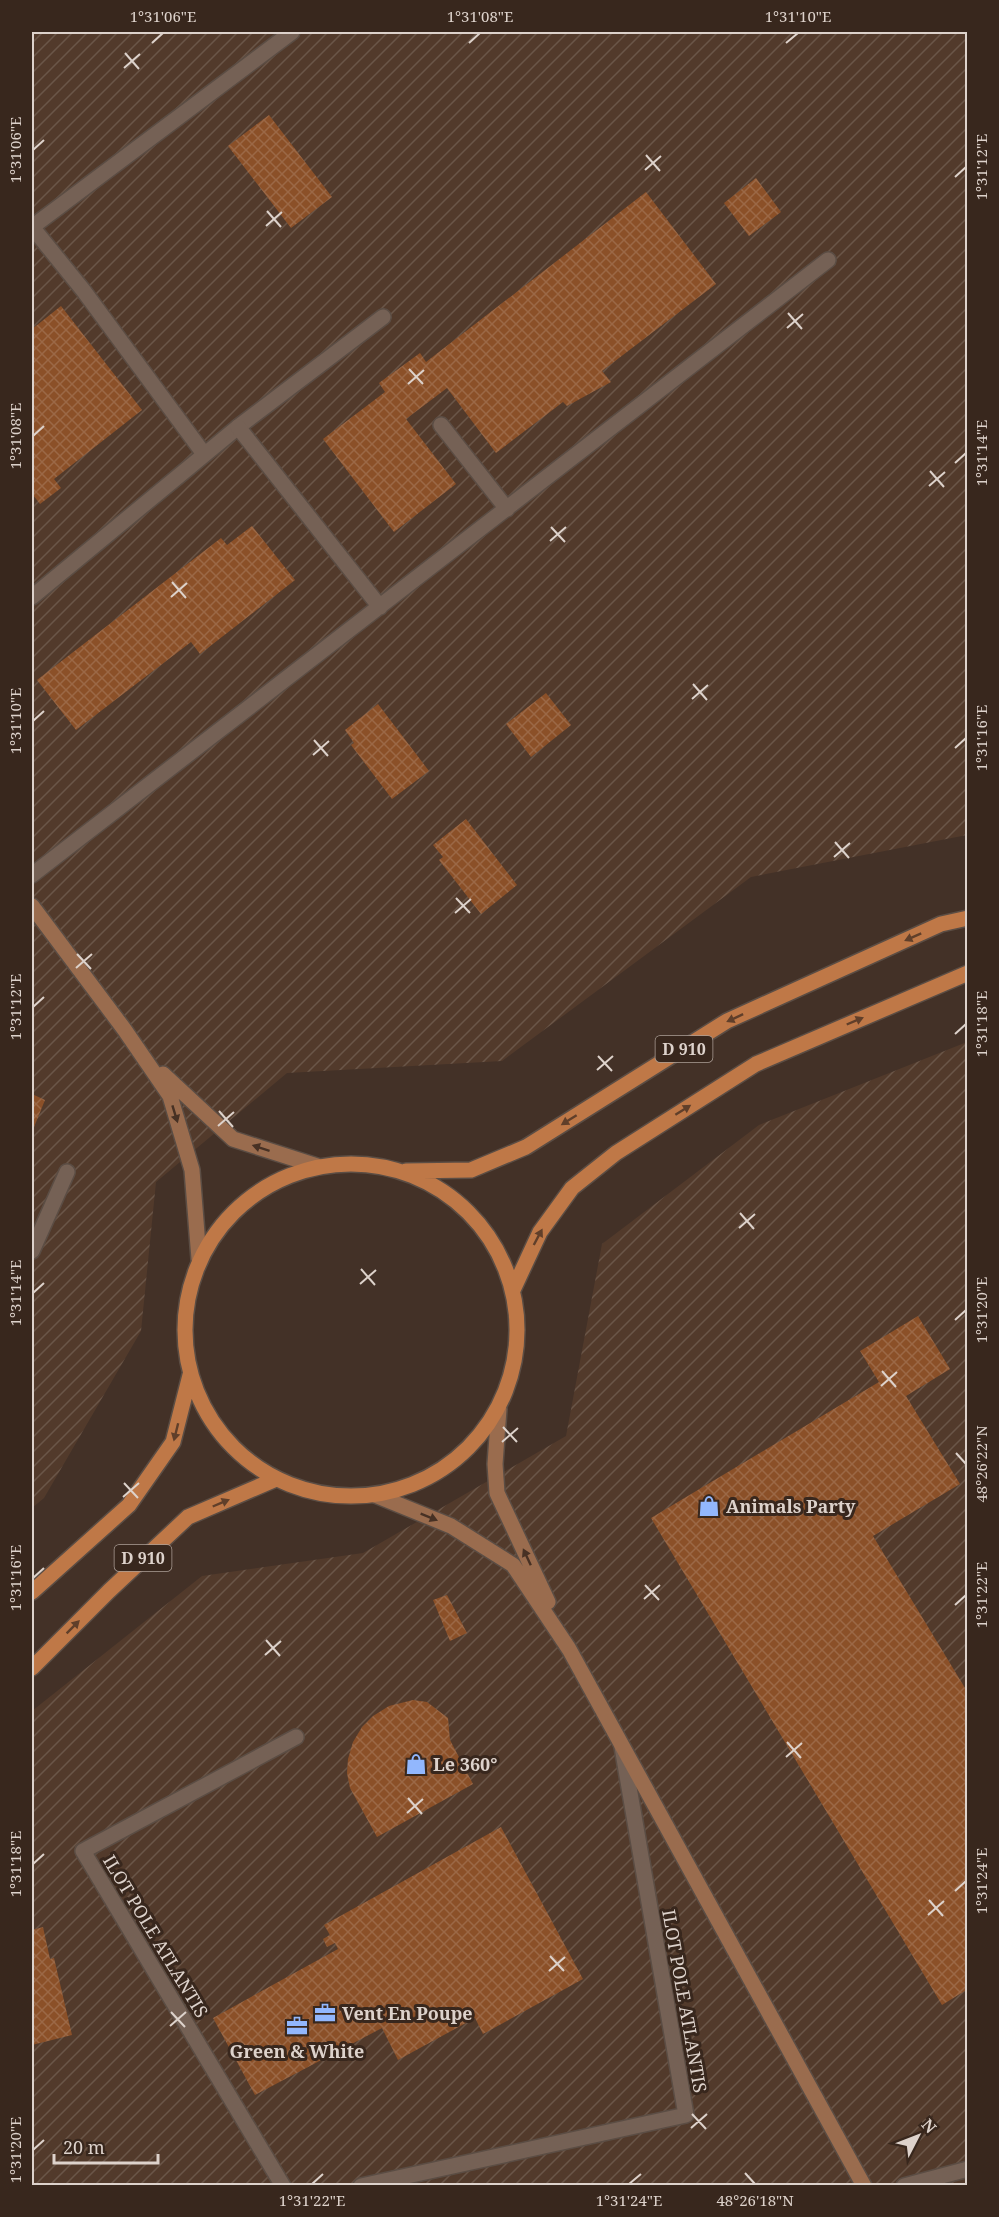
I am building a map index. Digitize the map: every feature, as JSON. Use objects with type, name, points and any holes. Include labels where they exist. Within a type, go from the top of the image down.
[{"type":"main road","points":[[32,906],[124,1029],[170,1096],[192,1170],[199,1259]]},
{"type":"main road","name":"D 910","points":[[403,1171],[471,1170],[526,1147],[728,1021],[942,924],[968,918]]},
{"type":"main road","name":"D 910","points":[[513,1290],[540,1232],[572,1188],[616,1153],[756,1064],[968,973]]},
{"type":"main road","points":[[124,1029],[170,1082],[233,1139],[317,1166]]},
{"type":"main road","points":[[360,1163],[403,1171],[452,1197],[491,1238],[513,1290],[518,1330],[514,1371],[499,1409],[467,1451],[424,1480],[375,1496],[324,1495],[276,1479],[238,1453],[209,1417],[190,1375],[184,1336],[187,1297],[199,1259],[220,1226],[247,1198],[280,1179],[317,1166],[360,1163]]},
{"type":"main road","name":"D 910","points":[[32,1592],[129,1505],[173,1442],[190,1375]]},
{"type":"main road","points":[[499,1409],[495,1464],[497,1493],[569,1649],[864,2186]]},
{"type":"main road","name":"D 910","points":[[32,1668],[109,1590],[188,1517],[276,1479]]},
{"type":"main road","points":[[375,1496],[451,1526],[513,1565],[569,1649]]},
{"type":"street","points":[[204,454],[83,290],[32,227],[292,32]]},
{"type":"street","points":[[32,875],[828,260]]},
{"type":"street","points":[[32,597],[204,454],[384,317]]},
{"type":"street","points":[[441,425],[507,508]]},
{"type":"street","points":[[238,427],[380,607]]},
{"type":"street","points":[[32,1251],[67,1172]]},
{"type":"street","name":"ILOT POLE ATLANTIS","points":[[283,2186],[83,1851],[296,1737]]},
{"type":"street","name":"ILOT POLE ATLANTIS","points":[[361,2186],[686,2115],[646,1895],[622,1744]]},
{"type":"street","points":[[904,2186],[968,2169]]},
{"type":"shaded area","points":[[32,32],[967,32],[967,835],[751,877],[502,1061],[287,1073],[156,1182],[141,1331],[44,1498],[32,1508]]},
{"type":"shaded area","points":[[967,1042],[967,2185],[32,2186],[32,1711],[202,1576],[363,1553],[566,1436],[602,1244],[759,1125]]},
{"type":"building","points":[[269,115],[332,197],[291,228],[228,146]]},
{"type":"building","points":[[756,178],[781,212],[749,236],[724,203]]},
{"type":"building","points":[[646,192],[716,284],[602,371],[611,382],[567,406],[563,402],[496,453],[447,388],[406,419],[456,484],[394,532],[323,439],[385,392],[379,383],[420,353],[426,362]]},
{"type":"building","points":[[61,306],[142,410],[54,479],[61,488],[40,504],[33,495],[32,497],[32,329]]},
{"type":"building","points":[[252,526],[295,580],[200,654],[191,642],[76,730],[37,680],[221,538],[227,545]]},
{"type":"building","points":[[546,693],[571,725],[531,757],[506,724]]},
{"type":"building","points":[[378,704],[429,771],[392,799],[351,745],[354,743],[345,730]]},
{"type":"building","points":[[466,819],[517,885],[481,914],[439,860],[443,857],[433,845]]},
{"type":"building","points":[[32,1094],[45,1100],[32,1132]]},
{"type":"building","points":[[918,1316],[950,1369],[906,1396],[960,1484],[873,1536],[968,1693],[968,1989],[942,2005],[651,1518],[879,1382],[860,1351]]},
{"type":"building","points":[[447,1595],[467,1633],[450,1641],[433,1600]]},
{"type":"building","points":[[413,1700],[427,1702],[448,1718],[450,1740],[473,1784],[377,1837],[350,1788],[347,1773],[348,1759],[353,1742],[362,1727],[373,1716],[389,1706]]},
{"type":"building","points":[[501,1827],[583,1979],[483,2034],[475,2018],[398,2060],[382,2028],[255,2095],[213,2018],[338,1949],[335,1943],[327,1947],[323,1939],[330,1935],[324,1925]]},
{"type":"building","points":[[43,1927],[50,1959],[54,1958],[72,2035],[32,2045],[32,1930]]},
{"type":"place","name":"Animals Party","points":[[709,1506]]},
{"type":"place","name":"Le 360°","points":[[416,1764]]},
{"type":"place","name":"Vent En Poupe","points":[[325,2013]]},
{"type":"place","name":"Green & White","points":[[297,2026]]}]
